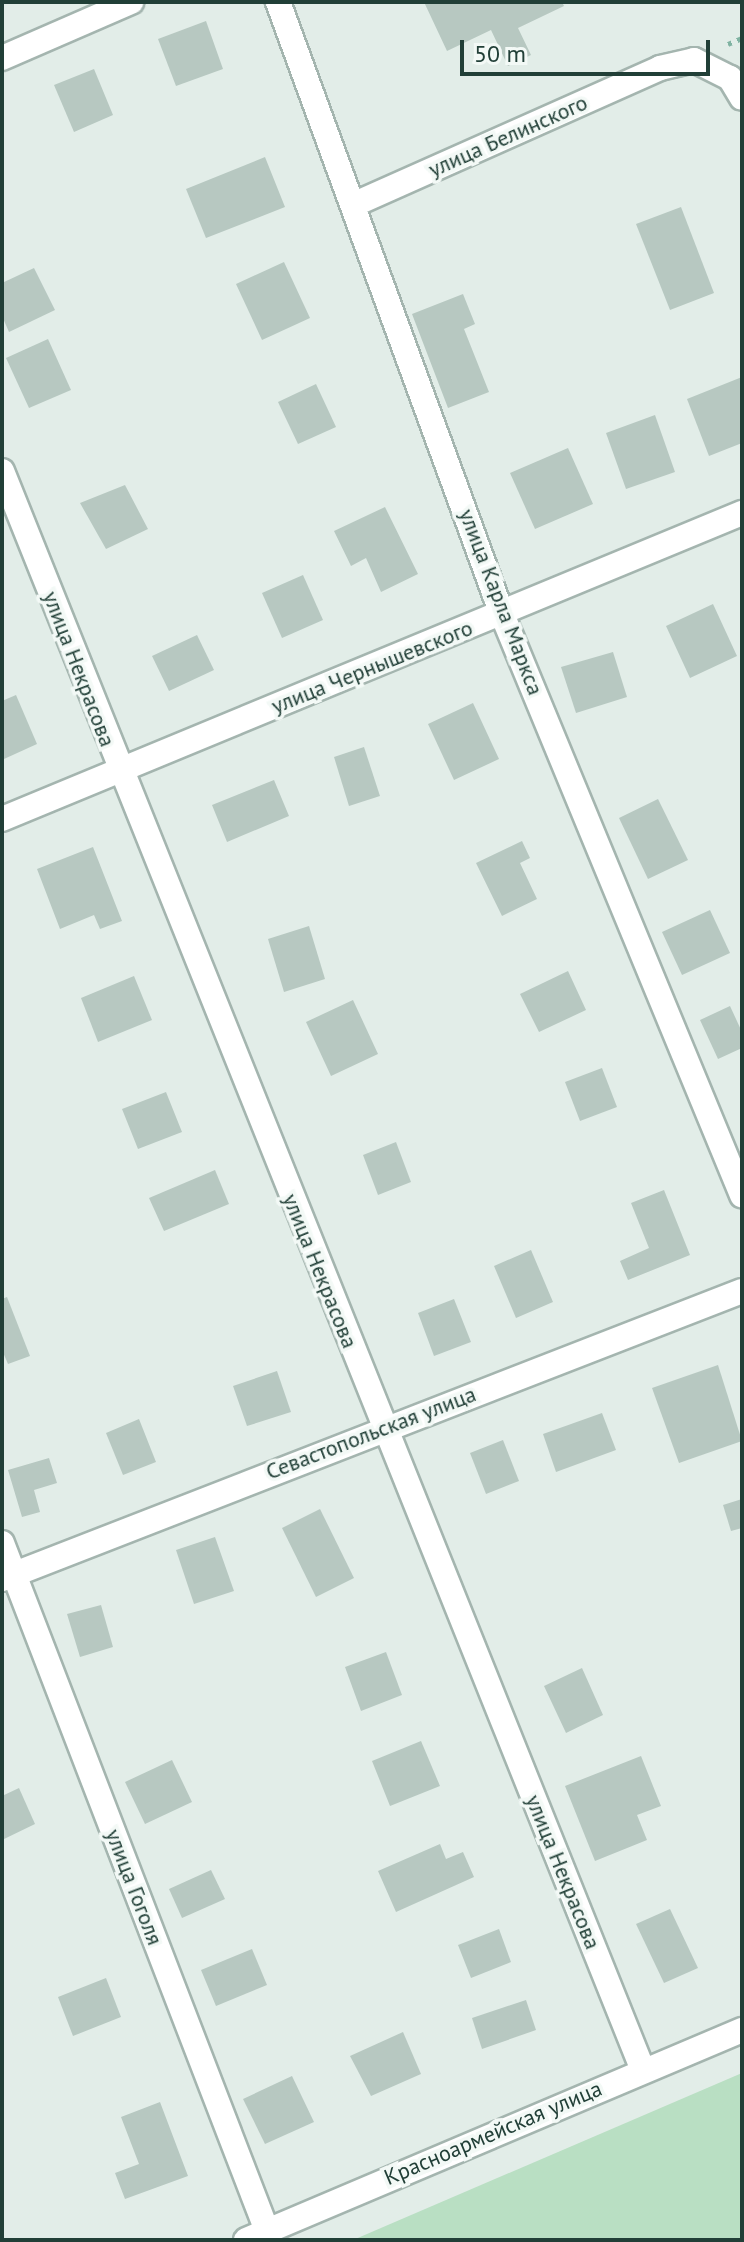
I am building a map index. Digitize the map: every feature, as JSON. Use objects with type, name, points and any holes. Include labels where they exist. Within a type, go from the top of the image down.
[{"type":"street","points":[[2,58],[131,2]]},
{"type":"street","name":"улица Карла Маркса","points":[[278,2],[355,204],[502,614],[742,1195]]},
{"type":"street","name":"улица Белинского","points":[[355,204],[660,68],[694,60],[730,78],[742,98]]},
{"type":"street","name":"улица Некрасова","points":[[2,471],[118,770],[642,2068]]},
{"type":"street","name":"улица Чернышевского","points":[[2,819],[742,513]]},
{"type":"street","name":"Севастопольская улица","points":[[8,1577],[383,1427],[742,1291]]},
{"type":"street","name":"улица Гоголя","points":[[2,1543],[8,1577],[257,2236]]},
{"type":"street","name":"Красноармейская улица","points":[[257,2236],[642,2068],[742,2030]]},
{"type":"green space","points":[[742,2073],[742,2240],[353,2240]]},
{"type":"building","points":[[424,2],[562,2],[564,6],[518,28],[531,55],[508,66],[491,30],[447,51]]},
{"type":"building","points":[[206,21],[223,69],[176,86],[158,39]]},
{"type":"building","points":[[94,69],[113,115],[74,132],[54,85]]},
{"type":"building","points":[[265,157],[285,207],[206,238],[186,189]]},
{"type":"building","points":[[681,207],[714,293],[670,310],[636,224]]},
{"type":"building","points":[[284,262],[310,318],[262,340],[236,284]]},
{"type":"building","points":[[34,268],[55,310],[9,332],[2,316],[2,283]]},
{"type":"building","points":[[463,294],[475,324],[464,329],[489,392],[448,408],[412,314]]},
{"type":"building","points":[[48,339],[71,390],[29,408],[6,358]]},
{"type":"building","points":[[742,377],[742,443],[709,456],[687,399]]},
{"type":"building","points":[[316,384],[336,427],[298,444],[278,402]]},
{"type":"building","points":[[655,415],[675,472],[626,489],[606,433]]},
{"type":"building","points":[[568,448],[593,504],[535,529],[510,473]]},
{"type":"building","points":[[125,485],[148,529],[106,549],[80,503]]},
{"type":"building","points":[[385,507],[418,574],[381,592],[366,558],[351,566],[334,531]]},
{"type":"building","points":[[303,575],[323,620],[282,638],[262,593]]},
{"type":"building","points":[[713,604],[737,656],[690,678],[666,626]]},
{"type":"building","points":[[197,635],[214,670],[169,691],[152,656]]},
{"type":"building","points":[[613,652],[627,697],[576,713],[561,667]]},
{"type":"building","points":[[16,695],[37,744],[4,759],[2,701]]},
{"type":"building","points":[[473,703],[499,759],[454,780],[428,724]]},
{"type":"building","points":[[364,747],[380,796],[349,806],[334,757]]},
{"type":"building","points":[[274,780],[289,816],[227,842],[212,805]]},
{"type":"building","points":[[658,799],[688,860],[648,879],[619,818]]},
{"type":"building","points":[[522,841],[530,858],[520,863],[537,899],[502,916],[476,863]]},
{"type":"building","points":[[93,847],[122,921],[100,929],[94,915],[60,929],[37,869]]},
{"type":"building","points":[[710,910],[730,953],[682,975],[662,932]]},
{"type":"building","points":[[309,926],[325,979],[284,992],[268,939]]},
{"type":"building","points":[[568,971],[586,1010],[539,1032],[520,994]]},
{"type":"building","points":[[134,976],[152,1020],[98,1042],[81,998]]},
{"type":"building","points":[[353,1000],[378,1054],[331,1076],[306,1022]]},
{"type":"building","points":[[730,1006],[742,1032],[742,1048],[718,1059],[700,1020]]},
{"type":"building","points":[[602,1068],[617,1107],[580,1121],[565,1082]]},
{"type":"building","points":[[166,1092],[182,1132],[138,1149],[122,1109]]},
{"type":"building","points":[[396,1142],[411,1182],[378,1195],[363,1155]]},
{"type":"building","points":[[215,1170],[229,1204],[164,1231],[149,1198]]},
{"type":"building","points":[[664,1190],[690,1255],[628,1280],[620,1261],[649,1248],[631,1203]]},
{"type":"building","points":[[531,1250],[553,1302],[516,1318],[494,1266]]},
{"type":"building","points":[[7,1297],[30,1356],[8,1364],[2,1350],[2,1299]]},
{"type":"building","points":[[454,1299],[471,1342],[434,1356],[418,1313]]},
{"type":"building","points":[[718,1365],[742,1441],[679,1463],[652,1388]]},
{"type":"building","points":[[277,1371],[291,1412],[247,1426],[233,1386]]},
{"type":"building","points":[[602,1413],[616,1450],[556,1472],[543,1434]]},
{"type":"building","points":[[139,1419],[156,1462],[123,1475],[106,1433]]},
{"type":"building","points":[[503,1440],[519,1481],[486,1494],[470,1453]]},
{"type":"building","points":[[49,1458],[57,1483],[34,1490],[40,1512],[22,1517],[8,1470]]},
{"type":"building","points":[[742,1499],[742,1528],[731,1531],[723,1505]]},
{"type":"building","points":[[320,1509],[354,1578],[316,1597],[282,1528]]},
{"type":"building","points":[[215,1537],[234,1591],[194,1604],[176,1550]]},
{"type":"building","points":[[101,1605],[113,1647],[80,1657],[67,1614]]},
{"type":"building","points":[[386,1652],[402,1695],[361,1711],[345,1667]]},
{"type":"building","points":[[582,1668],[603,1715],[566,1733],[544,1686]]},
{"type":"building","points":[[421,1741],[440,1786],[390,1806],[372,1761]]},
{"type":"building","points":[[641,1756],[661,1806],[637,1815],[647,1840],[595,1861],[565,1786]]},
{"type":"building","points":[[172,1760],[192,1802],[145,1824],[125,1782]]},
{"type":"building","points":[[19,1788],[35,1824],[2,1840],[2,1796]]},
{"type":"building","points":[[440,1844],[446,1859],[463,1852],[474,1877],[396,1912],[378,1871]]},
{"type":"building","points":[[211,1870],[225,1899],[182,1918],[169,1889]]},
{"type":"building","points":[[670,1909],[698,1968],[664,1983],[636,1924]]},
{"type":"building","points":[[499,1929],[511,1962],[471,1978],[458,1945]]},
{"type":"building","points":[[252,1949],[267,1985],[216,2006],[201,1970]]},
{"type":"building","points":[[106,1978],[121,2017],[73,2036],[58,1997]]},
{"type":"building","points":[[526,2000],[536,2030],[482,2049],[472,2018]]},
{"type":"building","points":[[403,2032],[421,2074],[371,2096],[350,2056]]},
{"type":"building","points":[[292,2076],[314,2122],[265,2144],[243,2099]]},
{"type":"building","points":[[160,2102],[188,2176],[125,2199],[115,2173],[139,2164],[121,2117]]}]
